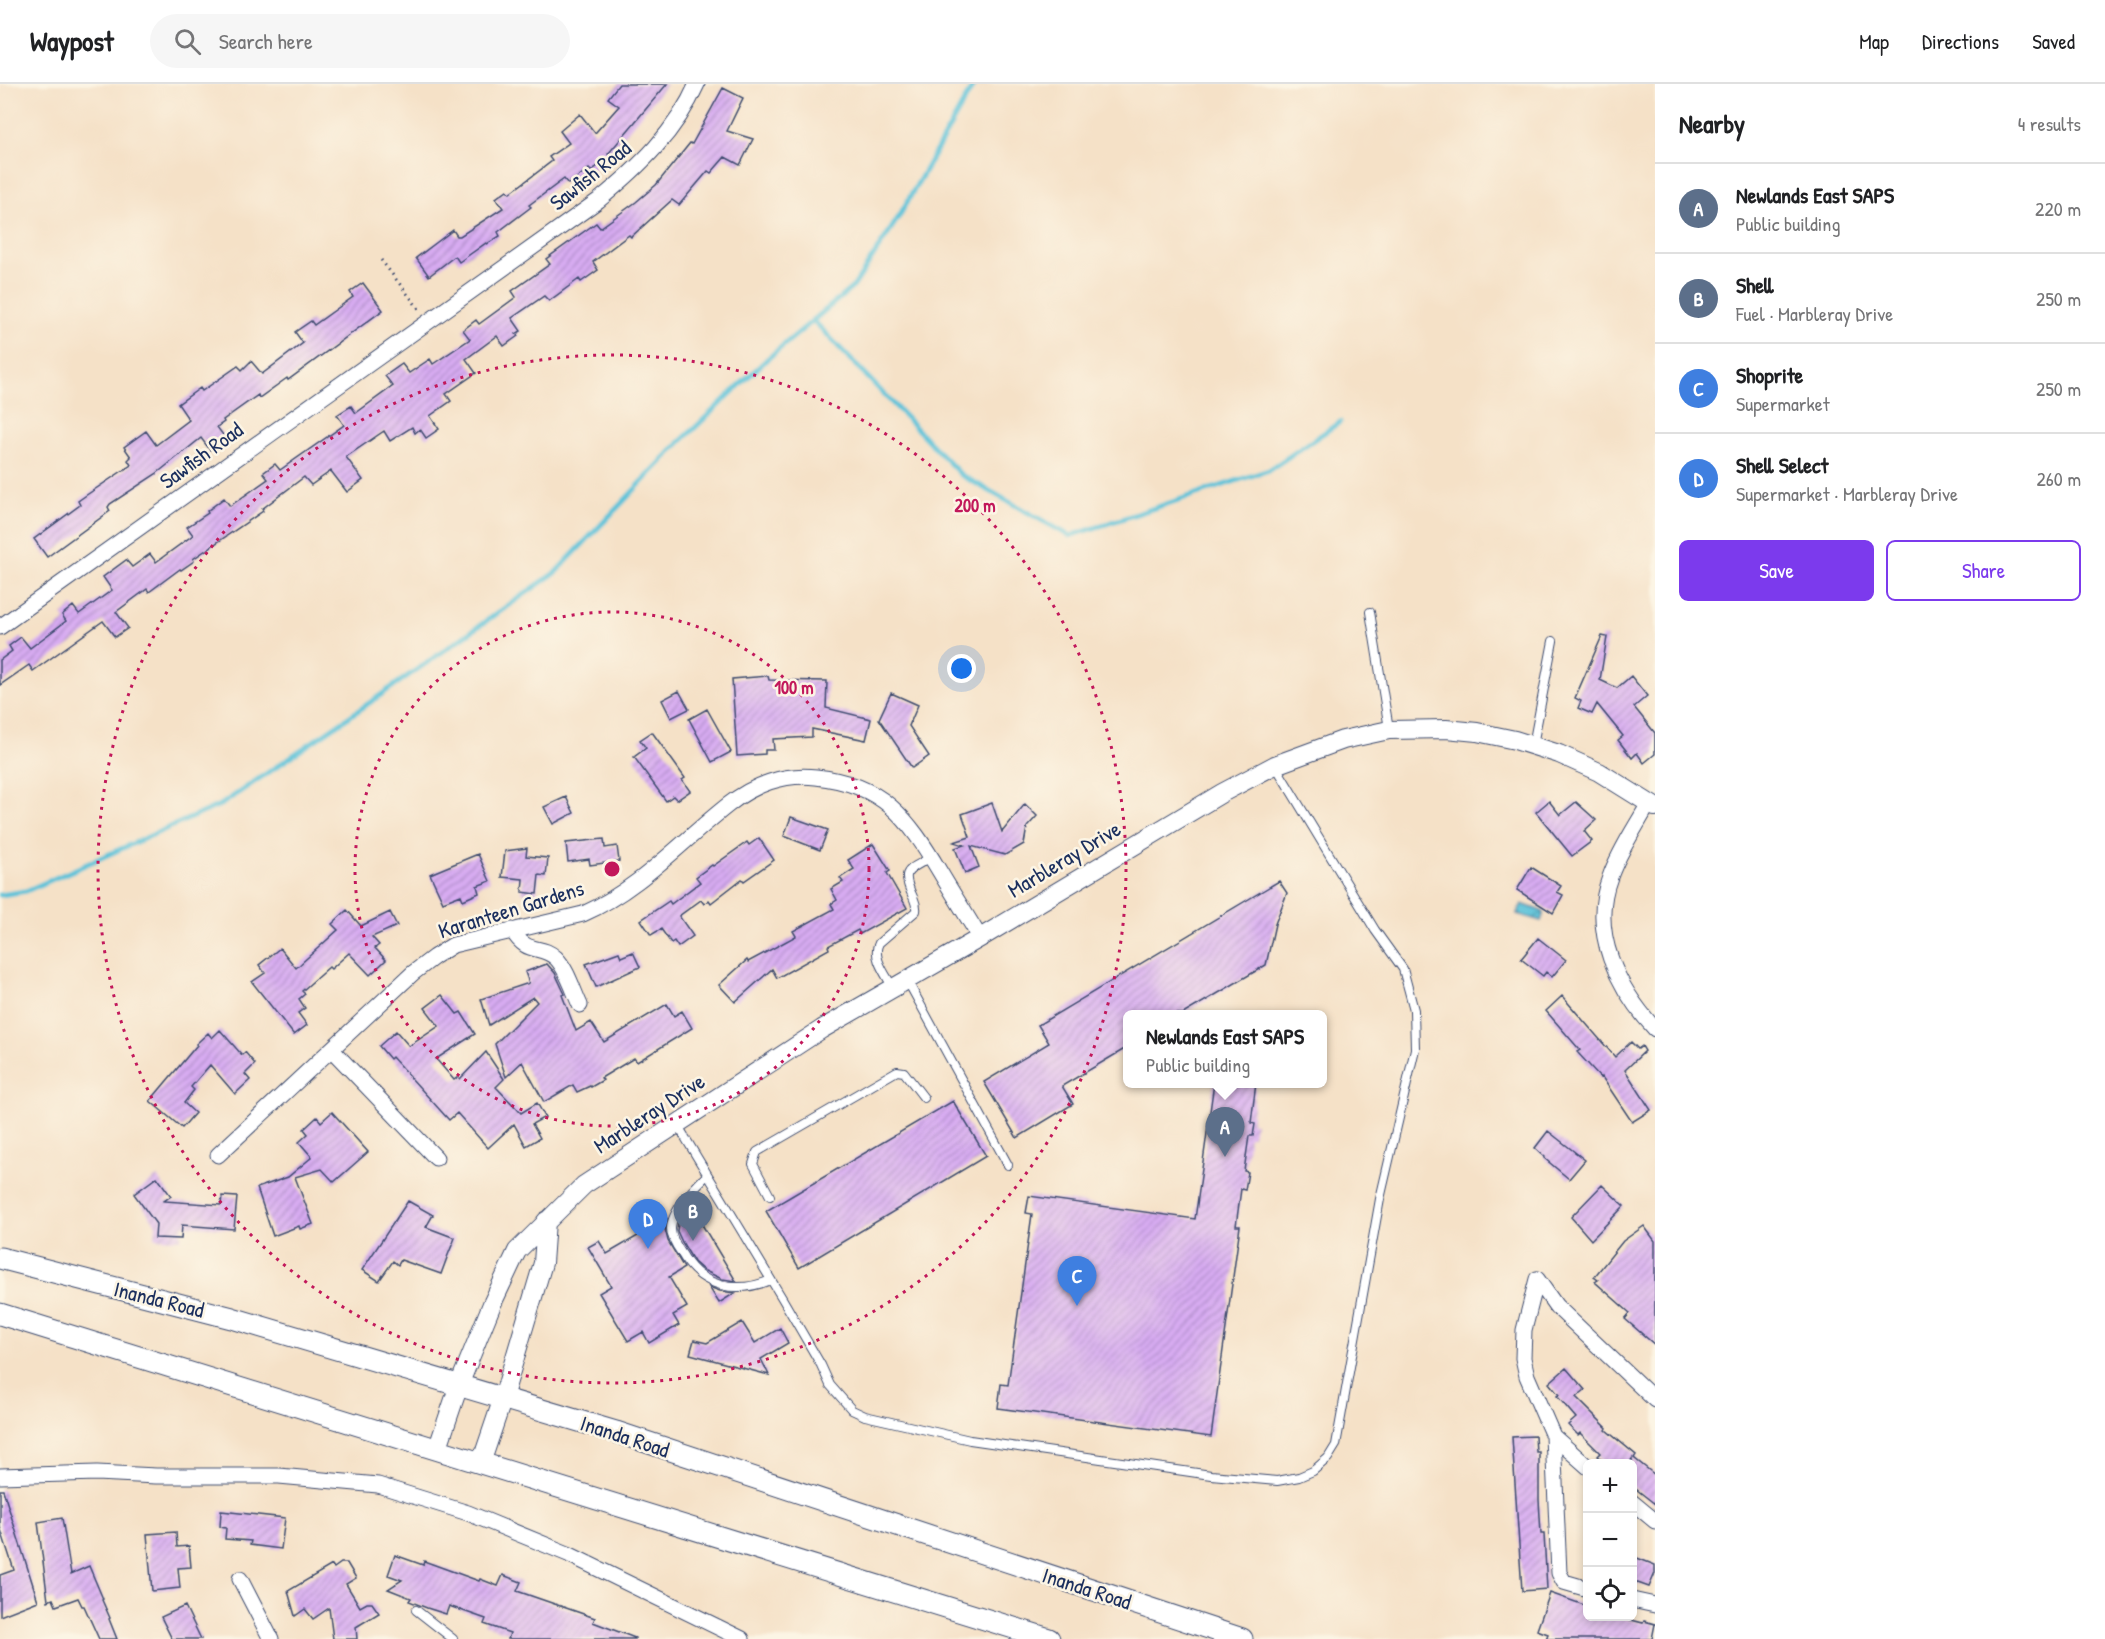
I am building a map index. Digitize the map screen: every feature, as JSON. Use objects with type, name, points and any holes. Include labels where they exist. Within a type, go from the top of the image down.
[{"type":"main road","name":"Inanda Road","points":[[0,1258],[232,1318],[616,1432],[1242,1639]]},
{"type":"main road","points":[[0,1314],[1049,1639]]},
{"type":"street","name":"Sawfish Road","points":[[0,627],[599,200],[654,151],[675,124],[697,84]]},
{"type":"street","name":"Marbleray Drive","points":[[437,1450],[459,1385],[492,1304],[517,1251],[584,1185],[822,1029],[980,938],[1180,817],[1275,765],[1343,740],[1389,730],[1446,729],[1477,732],[1533,745],[1559,754],[1599,772],[1652,805]]},
{"type":"street","name":"Karanteen Gardens","points":[[218,1155],[413,973],[434,957],[453,945],[583,914],[631,886],[742,795],[763,784],[787,778],[837,779],[866,789],[881,799],[916,833],[980,938]]},
{"type":"street","points":[[1652,805],[1610,878],[1605,893],[1603,926],[1612,965],[1624,989],[1641,1014],[1655,1029]]},
{"type":"street","points":[[512,930],[523,945],[554,956],[562,966],[580,1005]]},
{"type":"street","points":[[332,1050],[436,1158]]},
{"type":"street","points":[[481,1463],[543,1263],[546,1221]]},
{"type":"street","points":[[1583,1588],[1564,1582],[1559,1573],[1552,1436],[1527,1376],[1523,1358],[1524,1330],[1537,1279],[1556,1306],[1655,1400]]},
{"type":"street","points":[[1552,1436],[1583,1463]]},
{"type":"street","points":[[0,1476],[97,1473],[156,1476],[279,1476],[378,1485],[468,1513],[568,1554],[742,1639]]},
{"type":"street","points":[[1637,1506],[1655,1521]]},
{"type":"street","points":[[240,1579],[271,1639]]},
{"type":"street","points":[[1637,1601],[1655,1605]]},
{"type":"lane","points":[[1370,612],[1389,730]]},
{"type":"lane","points":[[1533,745],[1553,641]]},
{"type":"lane","points":[[676,1124],[771,1280],[821,1365],[830,1385],[852,1410],[865,1416],[970,1440],[1211,1475],[1277,1481],[1306,1474],[1328,1458],[1336,1445],[1380,1199],[1411,1071],[1416,1031],[1411,994],[1402,969],[1375,930],[1275,765]]},
{"type":"lane","points":[[931,857],[906,875],[916,904],[916,911],[879,943],[876,948],[877,958],[900,984],[1008,1165]]},
{"type":"lane","points":[[770,1196],[753,1164],[757,1152],[897,1071],[904,1072],[924,1098]]},
{"type":"lane","points":[[706,1175],[688,1195],[676,1214],[671,1228],[673,1240],[685,1260],[696,1273],[714,1283],[733,1287],[755,1287],[771,1280]]},
{"type":"lane","points":[[416,1610],[453,1639]]},
{"type":"path","points":[[381,260],[428,320]]},
{"type":"water","points":[[1522,904],[1544,912],[1541,921],[1517,914]]},
{"type":"building","points":[[619,84],[667,84],[608,154],[610,157],[568,184],[564,179],[498,232],[500,236],[459,262],[455,256],[429,276],[416,258],[453,230],[457,236],[460,236],[503,208],[496,198],[507,190],[510,193],[552,161],[549,157],[569,143],[560,131],[580,114],[595,133],[619,106],[608,98]]},
{"type":"building","points":[[723,88],[743,98],[727,131],[753,139],[740,165],[725,157],[711,173],[708,171],[679,205],[672,200],[631,237],[629,235],[593,262],[598,270],[581,282],[579,279],[549,301],[544,296],[512,318],[521,331],[516,334],[518,336],[504,346],[497,336],[466,359],[476,373],[446,394],[451,401],[430,416],[439,429],[426,438],[420,429],[415,433],[412,427],[390,441],[384,431],[346,457],[363,480],[347,492],[331,471],[311,485],[304,477],[262,509],[263,511],[193,559],[194,561],[149,592],[147,589],[116,612],[128,628],[115,637],[103,621],[33,671],[29,665],[0,685],[0,660],[12,651],[9,646],[21,637],[30,648],[66,621],[62,615],[73,606],[79,614],[112,590],[103,577],[126,560],[132,567],[150,554],[156,562],[193,535],[187,527],[208,513],[207,511],[224,498],[230,506],[268,479],[263,473],[275,464],[280,470],[344,425],[337,415],[351,406],[356,413],[393,386],[385,376],[402,364],[409,373],[430,359],[433,364],[470,339],[463,330],[476,320],[479,324],[516,297],[512,291],[550,264],[546,259],[596,223],[600,228],[636,202],[656,185],[690,143],[692,144]]},
{"type":"building","points":[[363,283],[383,310],[288,380],[287,378],[259,398],[258,395],[223,420],[224,422],[217,427],[226,439],[210,450],[201,438],[156,474],[110,504],[108,507],[110,511],[47,557],[34,539],[80,505],[78,501],[131,465],[128,460],[131,457],[124,447],[146,431],[156,445],[189,420],[178,404],[200,388],[202,391],[238,366],[242,370],[251,361],[262,374],[303,343],[295,332],[311,321],[314,325],[353,297],[350,292]]},
{"type":"building","points":[[1602,636],[1607,637],[1600,680],[1617,688],[1631,676],[1647,696],[1634,707],[1655,733],[1655,754],[1644,763],[1637,753],[1632,758],[1618,740],[1623,736],[1597,704],[1592,714],[1578,708],[1581,701],[1575,698]]},
{"type":"building","points":[[768,676],[769,680],[827,681],[826,708],[871,719],[866,740],[812,729],[812,737],[773,739],[774,750],[765,750],[765,754],[737,756],[732,679]]},
{"type":"building","points":[[679,691],[689,709],[671,718],[662,700]]},
{"type":"building","points":[[891,693],[918,705],[909,726],[929,756],[912,768],[879,719]]},
{"type":"building","points":[[707,709],[731,752],[712,762],[689,719]]},
{"type":"building","points":[[652,732],[685,778],[682,780],[690,791],[677,800],[673,796],[666,801],[634,757],[646,748],[640,740]]},
{"type":"building","points":[[566,797],[574,813],[553,824],[544,807]]},
{"type":"building","points":[[1549,801],[1560,815],[1576,802],[1596,820],[1584,831],[1592,841],[1572,856],[1536,812]]},
{"type":"building","points":[[992,803],[1002,832],[1025,804],[1037,816],[1027,827],[1024,844],[1005,855],[971,846],[979,867],[965,873],[955,848],[964,845],[954,842],[970,837],[962,814]]},
{"type":"building","points":[[791,817],[828,830],[820,850],[784,836]]},
{"type":"building","points":[[759,838],[774,860],[744,881],[742,879],[711,903],[709,900],[704,904],[701,900],[679,916],[693,936],[678,947],[674,941],[671,943],[661,929],[651,935],[641,920],[669,901],[671,904],[700,882],[696,877],[712,865],[747,842],[749,845]]},
{"type":"building","points":[[604,839],[605,848],[617,846],[619,861],[590,865],[589,859],[568,862],[566,843]]},
{"type":"building","points":[[873,844],[890,871],[887,873],[907,908],[860,934],[858,930],[828,946],[829,949],[777,978],[772,969],[735,1002],[719,985],[747,960],[748,962],[796,936],[793,931],[834,909],[831,904],[837,900],[831,889],[843,882],[840,878],[854,869],[848,860]]},
{"type":"building","points":[[527,848],[526,856],[548,858],[546,876],[539,875],[537,894],[522,892],[523,879],[502,877],[505,851]]},
{"type":"building","points":[[478,854],[490,881],[477,886],[479,893],[463,900],[461,895],[443,902],[430,874]]},
{"type":"building","points":[[1531,867],[1561,886],[1557,892],[1563,895],[1553,913],[1517,890]]},
{"type":"building","points":[[1279,881],[1287,893],[1275,924],[1266,965],[1190,1010],[1123,1010],[1123,1050],[1062,1086],[1073,1104],[1017,1138],[984,1082],[1049,1043],[1038,1025]]},
{"type":"building","points":[[347,910],[361,926],[390,912],[397,926],[372,937],[379,945],[375,948],[386,960],[370,975],[349,953],[331,969],[329,967],[302,991],[305,994],[299,999],[305,1008],[298,1013],[307,1025],[294,1035],[252,982],[265,973],[259,965],[280,948],[296,968],[338,930],[332,924]]},
{"type":"building","points":[[1538,938],[1566,960],[1552,977],[1546,972],[1543,976],[1521,959]]},
{"type":"building","points":[[619,952],[621,957],[633,952],[640,967],[596,987],[586,964]]},
{"type":"building","points":[[547,964],[555,973],[565,994],[562,995],[576,1031],[591,1022],[604,1042],[667,1004],[674,1016],[682,1011],[692,1028],[637,1062],[634,1058],[601,1078],[603,1080],[591,1087],[577,1092],[573,1085],[544,1102],[522,1062],[506,1077],[495,1044],[537,1002],[533,997],[489,1025],[481,999],[529,983],[525,972]]},
{"type":"building","points":[[442,995],[457,1014],[461,1012],[475,1034],[436,1059],[454,1080],[458,1077],[460,1079],[486,1052],[504,1079],[496,1087],[521,1113],[537,1103],[545,1117],[532,1124],[540,1138],[526,1146],[514,1124],[488,1148],[457,1113],[449,1120],[392,1057],[390,1059],[379,1046],[396,1031],[409,1046],[439,1026],[425,1008]]},
{"type":"building","points":[[1562,996],[1615,1057],[1631,1042],[1638,1049],[1642,1046],[1645,1051],[1625,1070],[1651,1110],[1632,1122],[1602,1077],[1577,1052],[1580,1050],[1546,1011]]},
{"type":"building","points":[[220,1030],[242,1055],[245,1052],[255,1064],[245,1074],[250,1080],[235,1094],[210,1065],[191,1087],[194,1090],[184,1103],[195,1113],[182,1128],[150,1101],[196,1044],[208,1033],[212,1038]]},
{"type":"building","points":[[1213,1088],[1255,1088],[1251,1123],[1255,1124],[1253,1136],[1249,1136],[1244,1171],[1248,1172],[1245,1190],[1241,1189],[1236,1226],[1240,1226],[1211,1437],[998,1408],[1001,1384],[1008,1385],[1032,1214],[1026,1213],[1029,1196],[1195,1219]]},
{"type":"building","points":[[953,1101],[986,1156],[799,1268],[766,1211]]},
{"type":"building","points":[[332,1112],[368,1152],[334,1182],[322,1169],[295,1177],[313,1224],[300,1229],[299,1226],[273,1236],[257,1188],[288,1177],[312,1157],[299,1142],[308,1134],[304,1129],[317,1117],[321,1122]]},
{"type":"building","points":[[1548,1131],[1585,1160],[1569,1179],[1535,1148]]},
{"type":"building","points":[[157,1177],[171,1196],[164,1201],[221,1205],[222,1196],[237,1197],[234,1229],[182,1225],[181,1239],[155,1238],[156,1224],[134,1194]]},
{"type":"building","points":[[1602,1185],[1624,1206],[1591,1240],[1571,1217]]},
{"type":"building","points":[[408,1201],[433,1215],[426,1227],[455,1238],[441,1274],[401,1260],[398,1265],[393,1261],[379,1281],[362,1270]]},
{"type":"building","points":[[689,1203],[736,1281],[722,1279],[703,1270],[694,1262],[677,1231],[678,1224]]},
{"type":"building","points":[[667,1219],[665,1229],[668,1241],[684,1268],[669,1277],[687,1307],[673,1315],[679,1325],[649,1343],[643,1332],[628,1341],[599,1293],[611,1286],[588,1247],[599,1241],[607,1254]]},
{"type":"building","points":[[1644,1226],[1655,1241],[1655,1345],[1625,1319],[1630,1313],[1595,1282],[1598,1280],[1594,1277],[1623,1241]]},
{"type":"building","points":[[709,1287],[720,1291],[735,1293],[719,1303]]},
{"type":"building","points":[[742,1322],[755,1343],[780,1328],[788,1343],[761,1359],[769,1375],[690,1354],[694,1340],[707,1343]]},
{"type":"building","points":[[1566,1368],[1585,1390],[1576,1397],[1607,1428],[1606,1430],[1636,1455],[1635,1459],[1600,1459],[1597,1456],[1600,1453],[1580,1433],[1578,1435],[1568,1425],[1576,1418],[1549,1383]]},
{"type":"building","points":[[1535,1436],[1536,1452],[1539,1452],[1539,1500],[1541,1534],[1544,1534],[1547,1589],[1522,1591],[1512,1437]]},
{"type":"building","points":[[1637,1460],[1655,1475],[1655,1504],[1637,1490]]},
{"type":"building","points":[[0,1490],[3,1490],[38,1601],[0,1616],[0,1575],[14,1570],[0,1527]]},
{"type":"building","points":[[221,1511],[285,1518],[281,1549],[250,1545],[251,1541],[225,1539],[226,1528],[220,1527]]},
{"type":"building","points":[[62,1518],[71,1574],[89,1566],[117,1639],[99,1639],[78,1598],[56,1606],[53,1599],[48,1601],[38,1522]]},
{"type":"building","points":[[176,1532],[177,1547],[189,1546],[191,1567],[178,1568],[180,1588],[152,1591],[147,1534]]},
{"type":"building","points":[[395,1555],[423,1565],[424,1561],[498,1586],[503,1575],[521,1582],[517,1591],[595,1618],[593,1622],[635,1639],[508,1639],[510,1633],[484,1624],[486,1619],[449,1606],[446,1614],[409,1601],[411,1598],[388,1589],[402,1580],[388,1575]]},
{"type":"building","points":[[1637,1558],[1655,1565],[1655,1573],[1649,1587],[1637,1583]]},
{"type":"building","points":[[341,1563],[347,1563],[356,1578],[346,1584],[360,1607],[372,1603],[379,1613],[356,1627],[357,1639],[333,1639],[329,1608],[313,1619],[305,1609],[295,1616],[288,1591],[332,1565],[334,1568]]},
{"type":"building","points":[[1550,1593],[1583,1605],[1583,1621],[1643,1623],[1644,1621],[1655,1624],[1652,1639],[1546,1639],[1548,1634],[1537,1630]]},
{"type":"building","points":[[185,1606],[201,1639],[172,1639],[161,1617]]},
{"type":"waterway","points":[[0,895],[26,891],[222,804],[556,572],[680,442],[766,360],[854,286],[898,218],[974,84]]},
{"type":"waterway","points":[[813,320],[961,475],[1070,536],[1269,470],[1340,422]]},
{"type":"place","name":"Newlands East SAPS","points":[[1225,1157]]},
{"type":"place","name":"Shell","points":[[693,1241]]},
{"type":"place","name":"Shell Select","points":[[648,1249]]},
{"type":"place","name":"Shoprite","points":[[1077,1306]]}]
